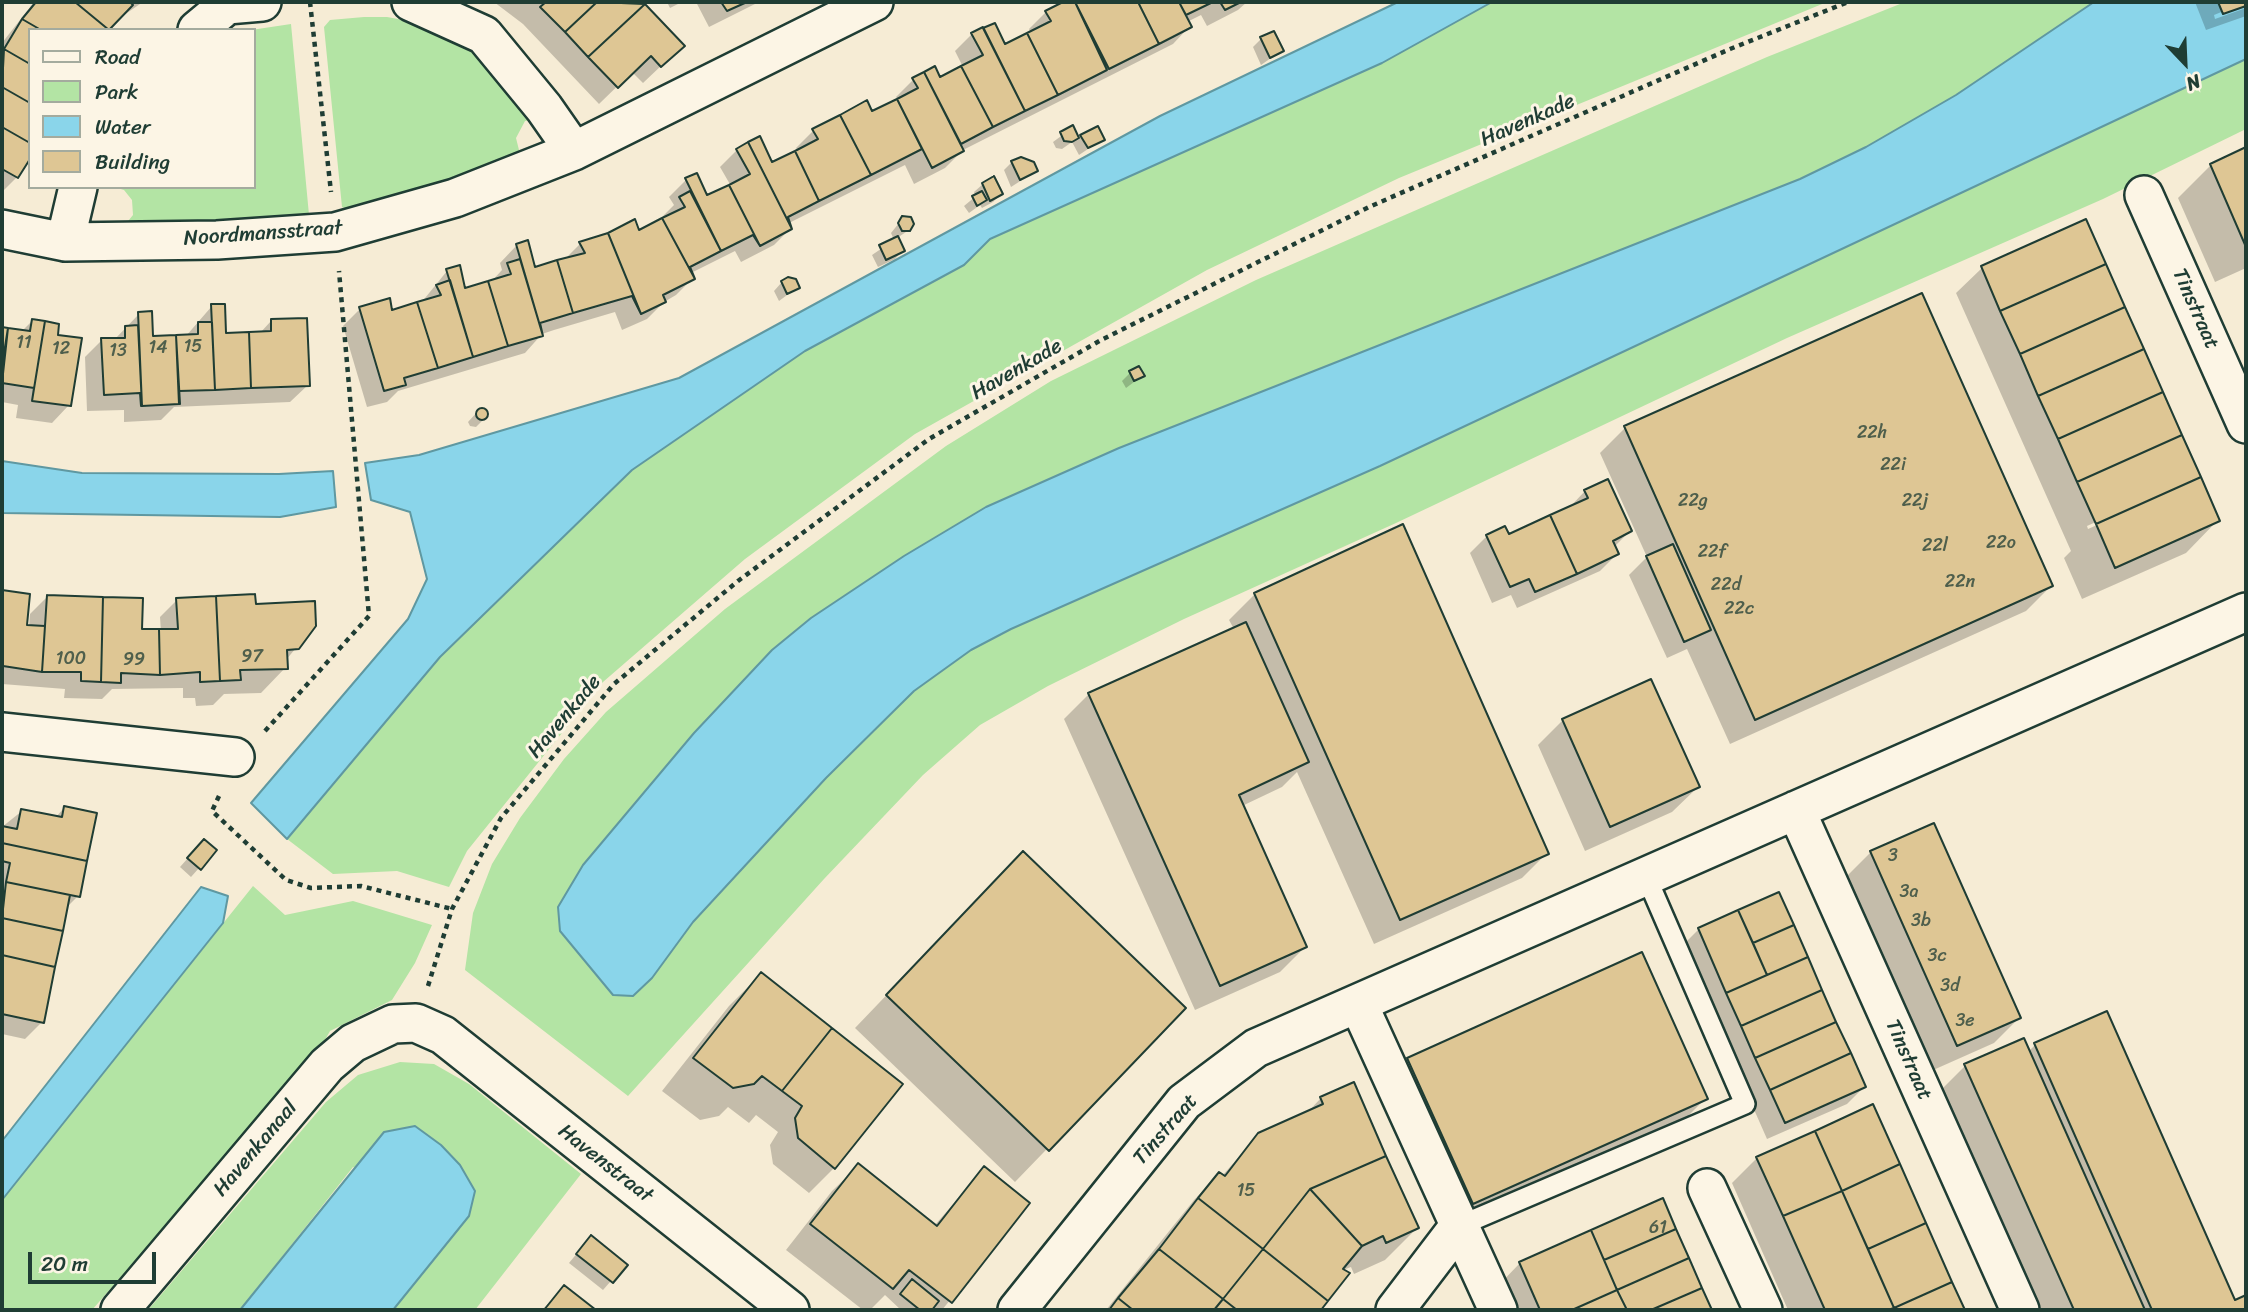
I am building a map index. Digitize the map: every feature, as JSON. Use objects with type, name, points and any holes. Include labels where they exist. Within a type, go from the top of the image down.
[{"type":"street","points":[[199,28],[227,5],[262,2]]},
{"type":"street","points":[[411,2],[484,35],[544,108],[574,151]]},
{"type":"street","name":"Noordmansstraat","points":[[2,229],[65,242],[217,240],[335,232],[456,198],[574,151],[874,2]]},
{"type":"street","points":[[65,242],[78,189]]},
{"type":"street","name":"Tinstraat","points":[[2144,195],[2246,424]]},
{"type":"street","name":"Tinstraat","points":[[1017,1310],[1184,1102],[1256,1048],[2246,612]]},
{"type":"street","points":[[2,732],[235,757]]},
{"type":"street","name":"Tinstraat","points":[[1797,810],[2020,1310]]},
{"type":"street","points":[[1358,1003],[1498,1310]]},
{"type":"street","name":"Havenkanaal","points":[[120,1310],[327,1065],[354,1043],[393,1024],[416,1023]]},
{"type":"street","name":"Havenstraat","points":[[416,1023],[443,1035],[790,1310]]},
{"type":"street","points":[[1707,1188],[1763,1310]]},
{"type":"street","points":[[1395,1310],[1459,1226]]},
{"type":"lane","points":[[1459,1226],[1745,1104],[1646,876]]},
{"type":"path","points":[[310,2],[335,232],[369,616],[272,724],[235,757],[212,811],[286,880],[311,888],[361,886],[452,909]]},
{"type":"path","name":"Havenkade","points":[[416,1023],[452,909],[501,818],[614,684],[738,580],[929,439],[1101,340],[1369,207],[1730,49],[1848,2]]},
{"type":"green space","points":[[1492,2],[1827,2],[1399,178],[1207,270],[915,434],[745,559],[603,682],[467,851],[449,887],[397,871],[333,874],[287,839],[440,657],[632,470],[805,351],[964,265],[990,239],[1382,63]]},
{"type":"green space","points":[[1905,2],[2094,2],[1956,95],[1866,147],[1800,179],[1119,448],[986,507],[904,556],[812,618],[772,650],[652,978],[693,922],[826,778],[914,691],[971,650],[1011,629],[1380,466],[2246,59],[2246,129],[2103,199],[1787,338],[1396,523],[1184,619],[1048,686],[980,725],[923,775],[824,879],[628,1096],[465,970],[473,913],[492,864],[520,818],[564,759],[606,712],[725,609],[946,446],[1051,381],[1256,280],[1767,57]]},
{"type":"green space","points":[[387,17],[420,23],[463,45],[479,57],[537,119],[525,121],[516,138],[519,150],[526,157],[412,194],[347,209],[342,207],[324,27],[330,20]]},
{"type":"green space","points":[[291,24],[309,215],[270,220],[124,226],[133,215],[132,200],[121,189],[256,189],[256,29]]},
{"type":"green space","points":[[253,886],[285,915],[353,901],[432,925],[415,963],[392,1000],[330,1031],[321,1047],[92,1310],[2,1310],[2,1200]]},
{"type":"green space","points":[[400,1062],[434,1064],[469,1084],[581,1174],[475,1310],[393,1310],[469,1216],[353,1167],[240,1310],[148,1310],[326,1102],[358,1075]]},
{"type":"water","points":[[1398,2],[1492,2],[1382,63],[990,239],[964,265],[805,351],[632,470],[440,657],[287,839],[251,803],[408,619],[427,579],[410,512],[371,500],[365,463],[419,455],[679,378],[1160,116]]},
{"type":"water","points":[[2094,2],[2246,2],[2246,59],[1380,466],[1011,629],[971,650],[914,691],[826,778],[693,922],[652,978],[633,996],[613,995],[560,931],[558,907],[583,865],[694,733],[772,650],[811,618],[904,556],[986,507],[1119,448],[1800,179],[1866,147],[1956,95]]},
{"type":"water","points":[[2,461],[82,473],[279,474],[333,471],[336,507],[280,517],[2,513]]},
{"type":"water","points":[[201,887],[228,896],[223,923],[2,1200],[2,1141]]},
{"type":"water","points":[[415,1126],[441,1145],[460,1165],[475,1191],[469,1216],[393,1310],[240,1310],[384,1132]]},
{"type":"building","points":[[36,2],[75,2],[107,28],[38,28],[22,19]]},
{"type":"building","points":[[75,2],[130,2],[133,5],[111,28],[107,28]]},
{"type":"building","points":[[546,2],[597,2],[565,32],[540,7]]},
{"type":"building","points":[[597,2],[645,4],[588,57],[565,32]]},
{"type":"building","points":[[721,2],[747,2],[727,11]]},
{"type":"building","points":[[1063,2],[1075,2],[1107,70],[1058,95],[1027,33],[1051,21],[1045,11]]},
{"type":"building","points":[[1075,2],[1138,2],[1159,44],[1109,69]]},
{"type":"building","points":[[1138,2],[1179,2],[1192,27],[1159,44]]},
{"type":"building","points":[[1179,2],[1213,2],[1186,15]]},
{"type":"building","points":[[1220,2],[1241,2],[1225,10]]},
{"type":"building","points":[[2218,2],[2246,2],[2246,6],[2223,14]]},
{"type":"building","points":[[645,4],[685,46],[661,67],[651,56],[618,88],[588,57]]},
{"type":"building","points":[[22,19],[38,28],[28,28],[28,63],[4,49]]},
{"type":"building","points":[[995,23],[1005,44],[1027,33],[1058,95],[1025,111],[983,28]]},
{"type":"building","points":[[983,27],[1025,111],[993,127],[961,66],[983,55],[971,33]]},
{"type":"building","points":[[1274,31],[1284,51],[1270,58],[1260,37]]},
{"type":"building","points":[[4,49],[28,63],[28,102],[2,87]]},
{"type":"building","points":[[935,66],[940,77],[961,66],[993,127],[961,144],[924,72]]},
{"type":"building","points":[[924,72],[964,151],[932,168],[897,99],[918,88],[912,78]]},
{"type":"building","points":[[2,87],[28,102],[28,142],[2,127]]},
{"type":"building","points":[[897,99],[922,149],[871,175],[840,115],[867,100],[872,111]]},
{"type":"building","points":[[840,115],[871,175],[819,201],[795,151],[818,139],[812,129]]},
{"type":"building","points":[[1073,125],[1079,138],[1072,142],[1064,141],[1060,132]]},
{"type":"building","points":[[1098,126],[1105,140],[1088,148],[1080,135]]},
{"type":"building","points":[[2,127],[28,142],[28,162],[18,178],[2,169]]},
{"type":"building","points":[[760,136],[772,162],[795,151],[819,201],[788,217],[792,229],[748,142]]},
{"type":"building","points":[[748,142],[792,229],[760,246],[729,185],[750,174],[736,149]]},
{"type":"building","points":[[2246,147],[2246,247],[2210,164]]},
{"type":"building","points":[[1021,157],[1034,162],[1038,171],[1020,180],[1011,161]]},
{"type":"building","points":[[697,173],[707,195],[729,185],[760,246],[753,235],[721,251],[685,178]]},
{"type":"building","points":[[994,176],[1003,194],[990,201],[982,183]]},
{"type":"building","points":[[690,191],[721,251],[690,267],[695,279],[662,218],[685,207],[679,197]]},
{"type":"building","points":[[982,191],[987,200],[977,206],[972,196]]},
{"type":"building","points":[[902,216],[911,217],[914,224],[910,231],[902,231],[898,223]]},
{"type":"building","points":[[662,218],[695,279],[663,295],[666,302],[641,314],[608,233],[635,219],[639,230]]},
{"type":"building","points":[[2086,219],[2106,264],[2000,311],[1981,266]]},
{"type":"building","points":[[608,233],[641,314],[632,296],[573,313],[557,260],[585,253],[579,242]]},
{"type":"building","points":[[898,236],[905,251],[886,260],[879,245]]},
{"type":"building","points":[[528,240],[535,267],[557,260],[573,313],[540,323],[543,336],[516,244]]},
{"type":"building","points":[[520,259],[543,336],[508,346],[488,281],[511,274],[507,263]]},
{"type":"building","points":[[2106,264],[2125,307],[2020,354],[2000,311]]},
{"type":"building","points":[[460,265],[465,288],[488,281],[508,346],[473,357],[446,269]]},
{"type":"building","points":[[788,277],[796,279],[800,288],[787,294],[781,281]]},
{"type":"building","points":[[450,280],[473,357],[438,368],[417,302],[441,295],[436,285]]},
{"type":"building","points":[[1922,293],[2053,586],[1755,720],[1624,426]]},
{"type":"building","points":[[390,298],[392,310],[417,302],[438,368],[404,378],[406,385],[384,391],[359,307]]},
{"type":"building","points":[[211,304],[225,304],[226,333],[249,332],[251,388],[215,390]]},
{"type":"building","points":[[2125,307],[2144,349],[2038,396],[2020,354]]},
{"type":"building","points":[[152,311],[153,336],[176,335],[179,404],[142,406],[138,312]]},
{"type":"building","points":[[307,318],[310,386],[251,388],[249,332],[271,331],[271,319]]},
{"type":"building","points":[[32,319],[45,321],[32,401],[34,388],[2,383],[8,328],[30,331]]},
{"type":"building","points":[[45,321],[59,324],[58,335],[82,338],[71,406],[32,401]]},
{"type":"building","points":[[198,322],[212,322],[215,390],[179,391],[176,335],[198,334]]},
{"type":"building","points":[[138,325],[142,406],[140,393],[104,395],[101,338],[125,338],[125,326]]},
{"type":"building","points":[[2,327],[8,328],[2,366]]},
{"type":"building","points":[[2144,349],[2163,392],[2058,439],[2038,396]]},
{"type":"building","points":[[1139,366],[1145,376],[1134,381],[1129,371]]},
{"type":"building","points":[[2163,392],[2182,435],[2077,482],[2058,439]]},
{"type":"building","points":[[482,408],[488,414],[482,420],[476,414]]},
{"type":"building","points":[[2182,435],[2201,477],[2096,524],[2077,482]]},
{"type":"building","points":[[2201,477],[2220,521],[2115,568],[2096,524]]},
{"type":"building","points":[[1608,479],[1632,531],[1613,541],[1619,554],[1577,574],[1550,515],[1588,498],[1584,490]]},
{"type":"building","points":[[1550,515],[1577,574],[1535,592],[1529,579],[1510,587],[1486,535],[1505,526],[1509,534]]},
{"type":"building","points":[[1403,524],[1549,854],[1400,920],[1254,593]]},
{"type":"building","points":[[1673,544],[1711,630],[1684,642],[1646,556]]},
{"type":"building","points":[[2,590],[30,594],[27,625],[45,626],[42,672],[3,666],[2,676]]},
{"type":"building","points":[[255,594],[256,604],[315,601],[316,626],[299,649],[287,650],[288,669],[240,670],[241,680],[220,681],[216,596]]},
{"type":"building","points":[[47,595],[103,597],[101,682],[81,681],[81,672],[42,672]]},
{"type":"building","points":[[216,596],[220,681],[200,682],[200,672],[160,675],[159,629],[178,629],[176,598]]},
{"type":"building","points":[[103,597],[143,598],[142,629],[159,629],[160,675],[121,673],[121,683],[101,682]]},
{"type":"building","points":[[1246,622],[1309,762],[1239,795],[1307,947],[1220,986],[1088,693]]},
{"type":"building","points":[[1651,679],[1700,787],[1610,827],[1562,719]]},
{"type":"building","points":[[64,806],[97,813],[87,861],[2,843],[2,826],[17,829],[21,809],[62,817]]},
{"type":"building","points":[[1934,823],[2021,1018],[1957,1046],[1870,851]]},
{"type":"building","points":[[204,839],[217,850],[201,870],[187,858]]},
{"type":"building","points":[[2,843],[87,861],[80,897],[6,882],[10,863],[2,861]]},
{"type":"building","points":[[1023,851],[1186,1008],[1049,1151],[886,995]]},
{"type":"building","points":[[6,882],[70,895],[63,931],[2,918]]},
{"type":"building","points":[[1779,892],[1794,925],[1753,943],[1738,910]]},
{"type":"building","points":[[1738,910],[1767,975],[1726,993],[1698,928]]},
{"type":"building","points":[[2,918],[63,931],[55,967],[2,955]]},
{"type":"building","points":[[1794,925],[1808,957],[1767,975],[1753,943]]},
{"type":"building","points":[[1642,952],[1708,1099],[1473,1204],[1407,1058]]},
{"type":"building","points":[[2,955],[55,967],[44,1023],[2,1014]]},
{"type":"building","points":[[1808,957],[1822,990],[1741,1026],[1726,993]]},
{"type":"building","points":[[761,972],[832,1028],[782,1091],[762,1076],[754,1084],[733,1088],[693,1058]]},
{"type":"building","points":[[1822,990],[1836,1022],[1755,1058],[1741,1026]]},
{"type":"building","points":[[2107,1011],[2235,1300],[2246,1295],[2246,1310],[2152,1310],[2034,1043]]},
{"type":"building","points":[[1836,1022],[1851,1053],[1770,1090],[1755,1058]]},
{"type":"building","points":[[832,1028],[903,1084],[835,1169],[798,1138],[795,1118],[802,1106],[782,1091]]},
{"type":"building","points":[[2024,1038],[2145,1310],[2074,1310],[1964,1064]]},
{"type":"building","points":[[1851,1053],[1866,1087],[1785,1123],[1770,1090]]},
{"type":"building","points":[[1354,1082],[1386,1156],[1310,1189],[1263,1249],[1198,1198],[1219,1172],[1225,1176],[1258,1133],[1323,1104],[1320,1097]]},
{"type":"building","points":[[1873,1104],[1900,1164],[1842,1191],[1815,1131]]},
{"type":"building","points":[[1815,1131],[1842,1191],[1783,1216],[1756,1157]]},
{"type":"building","points":[[1386,1156],[1419,1228],[1386,1243],[1383,1236],[1362,1246],[1310,1189]]},
{"type":"building","points":[[858,1163],[937,1226],[984,1166],[1030,1203],[952,1303],[909,1270],[893,1289],[810,1224]]},
{"type":"building","points":[[1900,1164],[1926,1223],[1868,1249],[1842,1191]]},
{"type":"building","points":[[1310,1189],[1362,1246],[1343,1269],[1350,1273],[1328,1301],[1263,1249]]},
{"type":"building","points":[[1842,1191],[1894,1308],[1825,1310],[1783,1216]]},
{"type":"building","points":[[1198,1198],[1263,1249],[1223,1299],[1159,1249]]},
{"type":"building","points":[[1663,1198],[1676,1229],[1604,1260],[1591,1230]]},
{"type":"building","points":[[1926,1223],[1952,1282],[1894,1308],[1868,1249]]},
{"type":"building","points":[[1676,1229],[1689,1258],[1617,1290],[1604,1260]]},
{"type":"building","points":[[1591,1230],[1617,1290],[1572,1310],[1540,1310],[1519,1262]]},
{"type":"building","points":[[591,1235],[628,1265],[613,1283],[576,1254]]},
{"type":"building","points":[[1159,1249],[1223,1299],[1214,1310],[1133,1310],[1118,1298]]},
{"type":"building","points":[[1263,1249],[1328,1301],[1321,1310],[1237,1310],[1223,1299]]},
{"type":"building","points":[[1689,1258],[1702,1288],[1651,1310],[1627,1310],[1617,1290]]},
{"type":"building","points":[[912,1279],[939,1301],[932,1310],[920,1310],[900,1294]]},
{"type":"building","points":[[1952,1282],[1965,1310],[1888,1310],[1894,1308]]},
{"type":"building","points":[[564,1285],[596,1310],[544,1310]]},
{"type":"building","points":[[1702,1288],[1712,1310],[1651,1310]]},
{"type":"building","points":[[1617,1290],[1627,1310],[1572,1310]]},
{"type":"building","points":[[1118,1298],[1133,1310],[1109,1310]]},
{"type":"building","points":[[1223,1299],[1237,1310],[1214,1310]]}]
